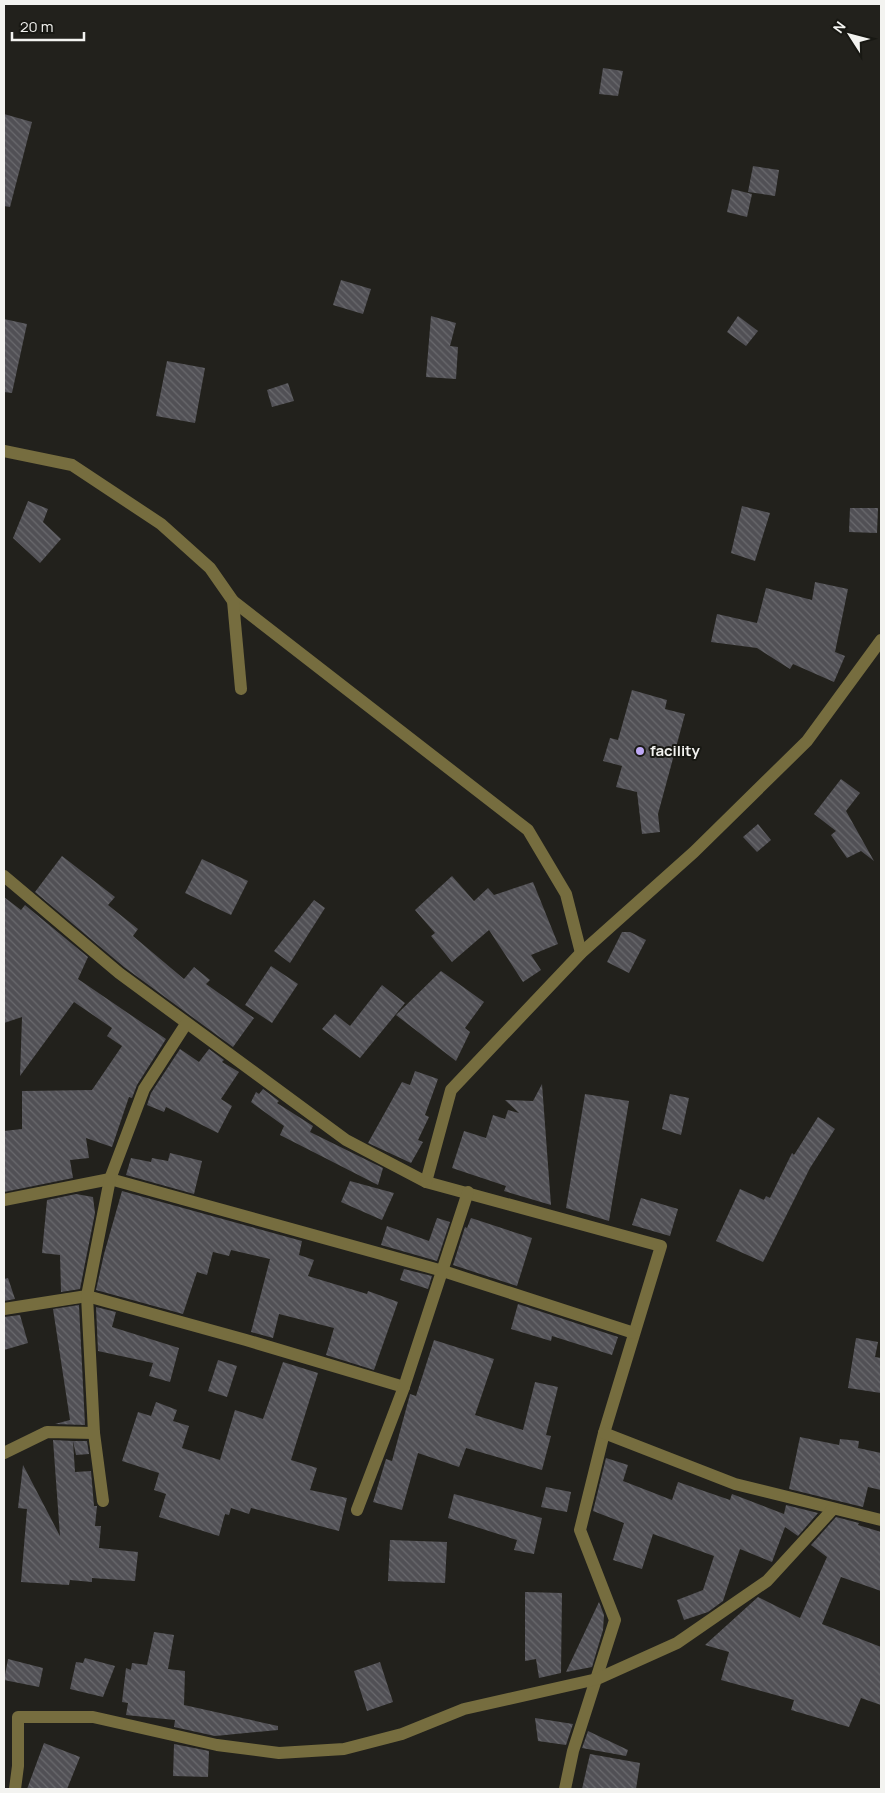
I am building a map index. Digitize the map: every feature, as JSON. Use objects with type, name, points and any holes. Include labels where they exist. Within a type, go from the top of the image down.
[{"type":"street","points":[[4,451],[72,465],[161,524],[210,568],[233,601],[528,830],[566,894],[581,953]]},
{"type":"street","points":[[233,601],[241,689]]},
{"type":"street","points":[[426,1182],[451,1090],[581,953],[694,852],[807,741],[881,640]]},
{"type":"street","points":[[4,876],[119,972],[186,1024],[346,1140],[426,1182],[661,1246],[604,1433],[580,1530],[615,1620],[573,1752],[564,1789]]},
{"type":"street","points":[[104,1501],[94,1433],[87,1296],[110,1179],[144,1089],[186,1024]]},
{"type":"street","points":[[4,1200],[110,1179],[444,1271],[634,1333]]},
{"type":"street","points":[[357,1510],[404,1387],[444,1271],[468,1192]]},
{"type":"street","points":[[4,1309],[87,1296],[246,1340],[404,1387]]},
{"type":"street","points":[[4,1453],[46,1432],[94,1433]]},
{"type":"street","points":[[604,1433],[735,1484],[881,1520]]},
{"type":"street","points":[[15,1789],[18,1766],[18,1717],[93,1717],[217,1745],[279,1753],[344,1749],[402,1734],[464,1709],[597,1679],[677,1643],[767,1581],[832,1509]]},
{"type":"building","points":[[603,68],[623,71],[618,96],[599,94]]},
{"type":"building","points":[[4,114],[32,122],[10,207],[4,206]]},
{"type":"building","points":[[753,166],[779,170],[775,196],[748,192]]},
{"type":"building","points":[[732,189],[752,194],[747,217],[727,212]]},
{"type":"building","points":[[341,280],[371,289],[363,314],[333,305]]},
{"type":"building","points":[[431,316],[456,323],[450,346],[458,347],[456,379],[426,377]]},
{"type":"building","points":[[738,316],[758,331],[746,346],[727,332]]},
{"type":"building","points":[[4,319],[27,324],[12,393],[4,392]]},
{"type":"building","points":[[167,361],[205,368],[195,423],[156,416]]},
{"type":"building","points":[[288,383],[294,401],[272,407],[267,390]]},
{"type":"building","points":[[28,501],[48,509],[43,522],[61,539],[40,563],[13,538]]},
{"type":"building","points":[[742,506],[770,513],[755,561],[731,553]]},
{"type":"building","points":[[850,508],[878,508],[877,533],[849,532]]},
{"type":"building","points":[[815,582],[848,589],[835,652],[845,656],[834,682],[793,664],[790,669],[757,648],[711,642],[717,614],[757,623],[766,588],[812,600]]},
{"type":"building","name":"facility","points":[[632,690],[667,700],[665,709],[685,714],[658,814],[660,832],[642,834],[637,792],[616,787],[622,766],[603,761],[610,738],[618,740]]},
{"type":"building","points":[[841,779],[860,793],[846,811],[874,861],[861,851],[847,858],[831,835],[836,831],[814,814]]},
{"type":"building","points":[[758,824],[771,840],[757,852],[743,837]]},
{"type":"building","points":[[62,856],[115,897],[108,905],[138,929],[133,936],[184,979],[194,967],[210,980],[206,984],[254,1018],[233,1047],[124,967],[35,892]]},
{"type":"building","points":[[202,859],[248,881],[231,915],[185,893]]},
{"type":"building","points":[[452,876],[474,901],[488,888],[494,895],[533,882],[558,944],[531,955],[541,970],[523,982],[489,930],[452,962],[431,936],[435,933],[415,910]]},
{"type":"building","points":[[4,897],[21,910],[25,905],[88,957],[78,979],[166,1039],[137,1085],[132,1098],[129,1097],[112,1147],[86,1138],[89,1158],[70,1160],[73,1178],[4,1192],[4,1131],[22,1129],[22,1091],[92,1090],[122,1046],[107,1036],[112,1028],[74,1002],[20,1076],[22,1017],[4,1023]]},
{"type":"building","points":[[314,900],[325,908],[290,963],[274,951]]},
{"type":"building","points":[[622,932],[630,932],[646,940],[629,973],[607,962]]},
{"type":"building","points":[[271,966],[298,984],[272,1023],[245,1005]]},
{"type":"building","points":[[441,971],[484,1002],[465,1028],[470,1032],[456,1061],[396,1015]]},
{"type":"building","points":[[382,985],[405,1003],[360,1058],[322,1029],[335,1014],[350,1026]]},
{"type":"building","points":[[180,1049],[199,1062],[209,1049],[224,1060],[222,1062],[239,1072],[221,1099],[232,1106],[218,1133],[166,1107],[164,1112],[147,1105],[151,1093]]},
{"type":"building","points":[[415,1071],[438,1079],[425,1115],[429,1117],[418,1140],[423,1142],[411,1163],[368,1143],[402,1082],[410,1085]]},
{"type":"building","points":[[542,1084],[551,1205],[504,1191],[506,1186],[452,1168],[464,1131],[486,1138],[493,1115],[505,1119],[508,1110],[519,1113],[505,1100],[533,1101]]},
{"type":"building","points":[[263,1089],[279,1101],[277,1103],[313,1126],[310,1132],[383,1168],[378,1185],[280,1135],[284,1126],[251,1102],[256,1092],[259,1094]]},
{"type":"building","points":[[585,1094],[629,1101],[609,1221],[566,1208]]},
{"type":"building","points":[[670,1094],[689,1098],[681,1135],[662,1129]]},
{"type":"building","points":[[818,1117],[835,1129],[810,1168],[763,1262],[716,1241],[740,1189],[764,1200],[766,1196],[770,1198],[792,1153],[794,1155]]},
{"type":"building","points":[[170,1153],[202,1161],[194,1194],[126,1175],[131,1158],[151,1162],[152,1158],[168,1161]]},
{"type":"building","points":[[350,1181],[394,1193],[382,1220],[341,1202]]},
{"type":"building","points":[[122,1191],[302,1241],[299,1255],[314,1260],[308,1276],[367,1294],[368,1291],[398,1302],[374,1370],[326,1355],[334,1328],[279,1314],[273,1338],[251,1332],[270,1259],[231,1250],[229,1256],[213,1252],[207,1275],[197,1272],[183,1314],[96,1290]]},
{"type":"building","points":[[76,1194],[93,1197],[95,1213],[80,1289],[61,1292],[60,1255],[42,1253],[47,1200]]},
{"type":"building","points":[[641,1198],[678,1209],[670,1236],[632,1225]]},
{"type":"building","points":[[437,1218],[450,1222],[437,1261],[381,1245],[387,1226],[429,1241]]},
{"type":"building","points":[[471,1218],[532,1238],[517,1286],[453,1265],[465,1227],[467,1228]]},
{"type":"building","points":[[404,1269],[432,1276],[428,1289],[400,1280]]},
{"type":"building","points":[[8,1278],[15,1299],[4,1301],[4,1279]]},
{"type":"building","points":[[518,1304],[618,1337],[612,1355],[552,1336],[551,1341],[511,1329]]},
{"type":"building","points":[[79,1305],[85,1425],[55,1424],[70,1420],[53,1309]]},
{"type":"building","points":[[96,1307],[116,1312],[112,1327],[179,1348],[170,1382],[149,1376],[153,1363],[98,1351]]},
{"type":"building","points":[[20,1315],[28,1343],[4,1350],[4,1317]]},
{"type":"building","points":[[856,1338],[878,1342],[875,1357],[881,1358],[881,1393],[848,1388]]},
{"type":"building","points":[[434,1340],[494,1359],[475,1415],[523,1430],[535,1382],[558,1387],[546,1435],[551,1436],[542,1470],[466,1448],[459,1467],[418,1453],[402,1510],[373,1502],[386,1459],[392,1461],[410,1394],[416,1396]]},
{"type":"building","points":[[218,1360],[237,1366],[227,1397],[208,1391]]},
{"type":"building","points":[[283,1362],[318,1373],[291,1460],[317,1468],[310,1490],[347,1498],[339,1531],[251,1508],[249,1514],[231,1508],[229,1515],[225,1514],[219,1536],[159,1517],[166,1494],[154,1490],[159,1473],[122,1461],[138,1412],[151,1416],[156,1402],[177,1410],[173,1421],[189,1426],[182,1448],[220,1460],[235,1410],[263,1419]]},
{"type":"building","points":[[800,1437],[839,1445],[840,1439],[859,1441],[858,1448],[881,1453],[881,1490],[868,1487],[863,1507],[789,1489]]},
{"type":"building","points":[[53,1440],[73,1441],[75,1472],[91,1471],[94,1506],[97,1506],[95,1526],[101,1526],[99,1548],[138,1552],[135,1581],[92,1578],[92,1582],[70,1580],[69,1585],[21,1582],[27,1509],[18,1508],[23,1465],[60,1536]]},
{"type":"building","points":[[73,1441],[87,1441],[89,1454],[76,1455]]},
{"type":"building","points":[[606,1458],[628,1465],[623,1481],[672,1500],[678,1482],[730,1500],[732,1494],[784,1514],[786,1505],[818,1513],[798,1536],[785,1527],[772,1562],[740,1549],[723,1601],[708,1612],[684,1620],[677,1600],[703,1590],[714,1556],[653,1534],[642,1569],[613,1560],[624,1523],[593,1511]]},
{"type":"building","points":[[546,1487],[571,1492],[567,1512],[541,1507]]},
{"type":"building","points":[[454,1494],[542,1518],[534,1554],[514,1550],[517,1540],[448,1518]]},
{"type":"building","points":[[836,1517],[859,1523],[858,1525],[881,1532],[881,1591],[841,1577],[822,1624],[881,1647],[881,1705],[861,1698],[849,1727],[791,1710],[794,1700],[721,1680],[729,1652],[705,1645],[758,1597],[800,1618],[827,1557],[811,1545]]},
{"type":"building","points":[[390,1540],[447,1542],[445,1583],[388,1581]]},
{"type":"building","points":[[525,1592],[562,1593],[561,1673],[539,1678],[536,1659],[525,1661]]},
{"type":"building","points":[[599,1602],[604,1615],[603,1630],[592,1667],[566,1672]]},
{"type":"building","points":[[154,1632],[174,1635],[168,1669],[185,1671],[184,1705],[278,1726],[278,1730],[215,1736],[174,1727],[175,1720],[126,1715],[128,1703],[122,1702],[126,1668],[131,1670],[132,1663],[147,1665]]},
{"type":"building","points":[[85,1658],[115,1666],[103,1697],[70,1689],[76,1662],[83,1663]]},
{"type":"building","points":[[8,1659],[43,1668],[39,1687],[4,1680]]},
{"type":"building","points":[[380,1662],[393,1702],[367,1711],[354,1671]]},
{"type":"building","points":[[535,1718],[573,1724],[566,1745],[538,1741]]},
{"type":"building","points":[[588,1731],[628,1750],[626,1756],[582,1748]]},
{"type":"building","points":[[44,1743],[80,1757],[67,1789],[27,1789]]},
{"type":"building","points":[[174,1744],[209,1751],[208,1777],[173,1776]]},
{"type":"building","points":[[590,1754],[640,1763],[636,1789],[582,1789]]},
{"type":"place","name":"facility","points":[[640,751]]}]
